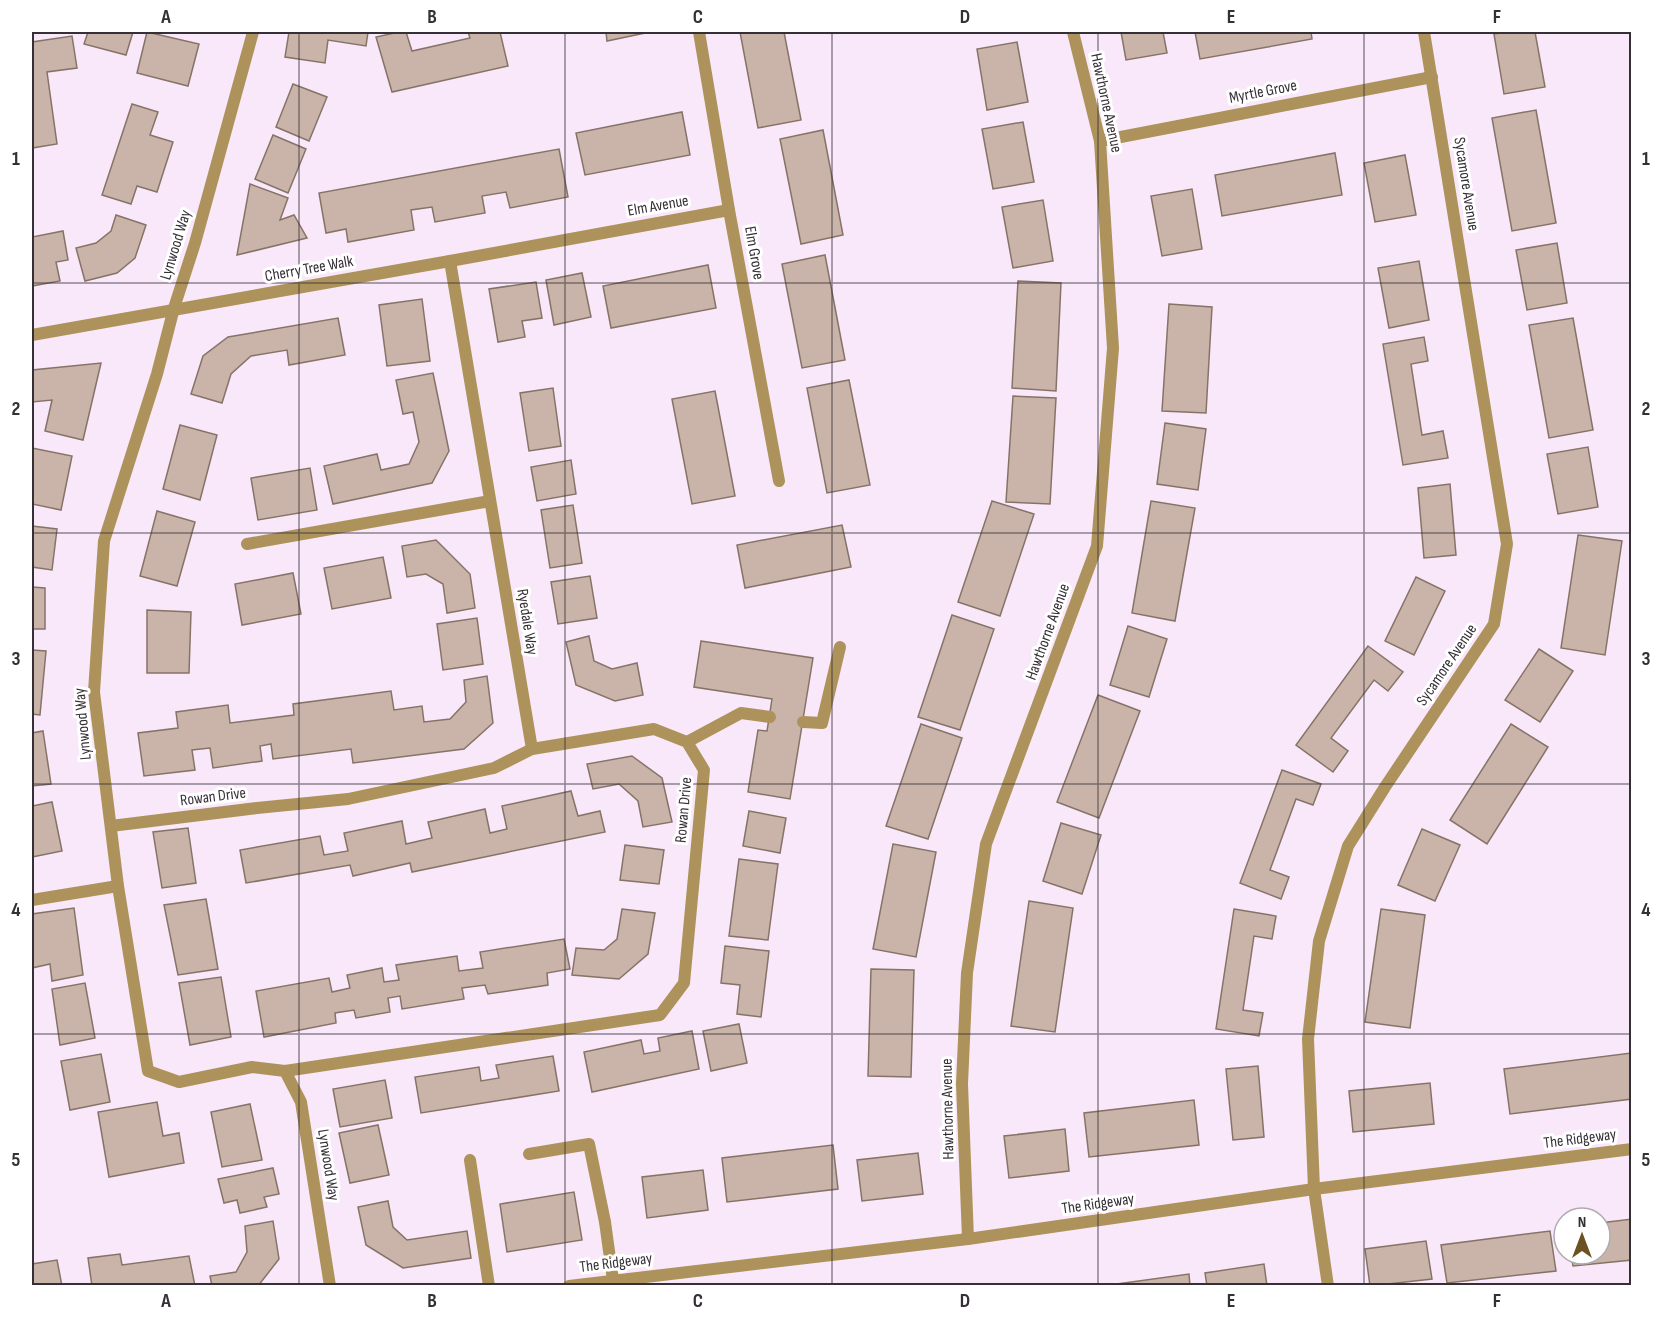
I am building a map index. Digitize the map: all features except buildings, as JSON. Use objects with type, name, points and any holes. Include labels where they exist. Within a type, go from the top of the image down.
[{"type":"street","name":"Lynwood Way","points":[[254,32],[157,374],[104,541],[94,692],[118,886],[148,1071],[179,1082],[252,1067],[285,1071],[301,1102],[330,1286]]},
{"type":"street","name":"Elm Grove","points":[[699,32],[779,481]]},
{"type":"street","name":"Hawthorne Avenue","points":[[968,1239],[962,1084],[967,973],[986,844],[1096,546],[1113,348],[1100,141],[1073,32]]},
{"type":"street","name":"Sycamore Avenue","points":[[1328,1286],[1314,1189],[1308,1039],[1319,941],[1348,846],[1494,624],[1507,544],[1424,32]]},
{"type":"street","name":"Myrtle Grove","points":[[1100,141],[1432,76]]},
{"type":"street","name":"Elm Avenue","points":[[592,234],[729,210]]},
{"type":"street","name":"Cherry Tree Walk","points":[[32,335],[592,234]]},
{"type":"street","name":"Ryedale Way","points":[[450,261],[531,749]]},
{"type":"street","points":[[247,544],[490,501]]},
{"type":"street","points":[[803,722],[822,723],[840,647]]},
{"type":"street","points":[[687,742],[741,713],[770,717]]},
{"type":"street","name":"Rowan Drive","points":[[111,826],[257,808],[348,800],[494,768],[531,749],[654,729],[687,742],[704,770],[684,983],[660,1015],[285,1071]]},
{"type":"street","points":[[32,900],[118,886]]},
{"type":"street","points":[[529,1154],[589,1144],[613,1280]]},
{"type":"street","name":"The Ridgeway","points":[[569,1286],[968,1239],[1314,1189],[1632,1149]]},
{"type":"street","points":[[470,1160],[489,1286]]}]
